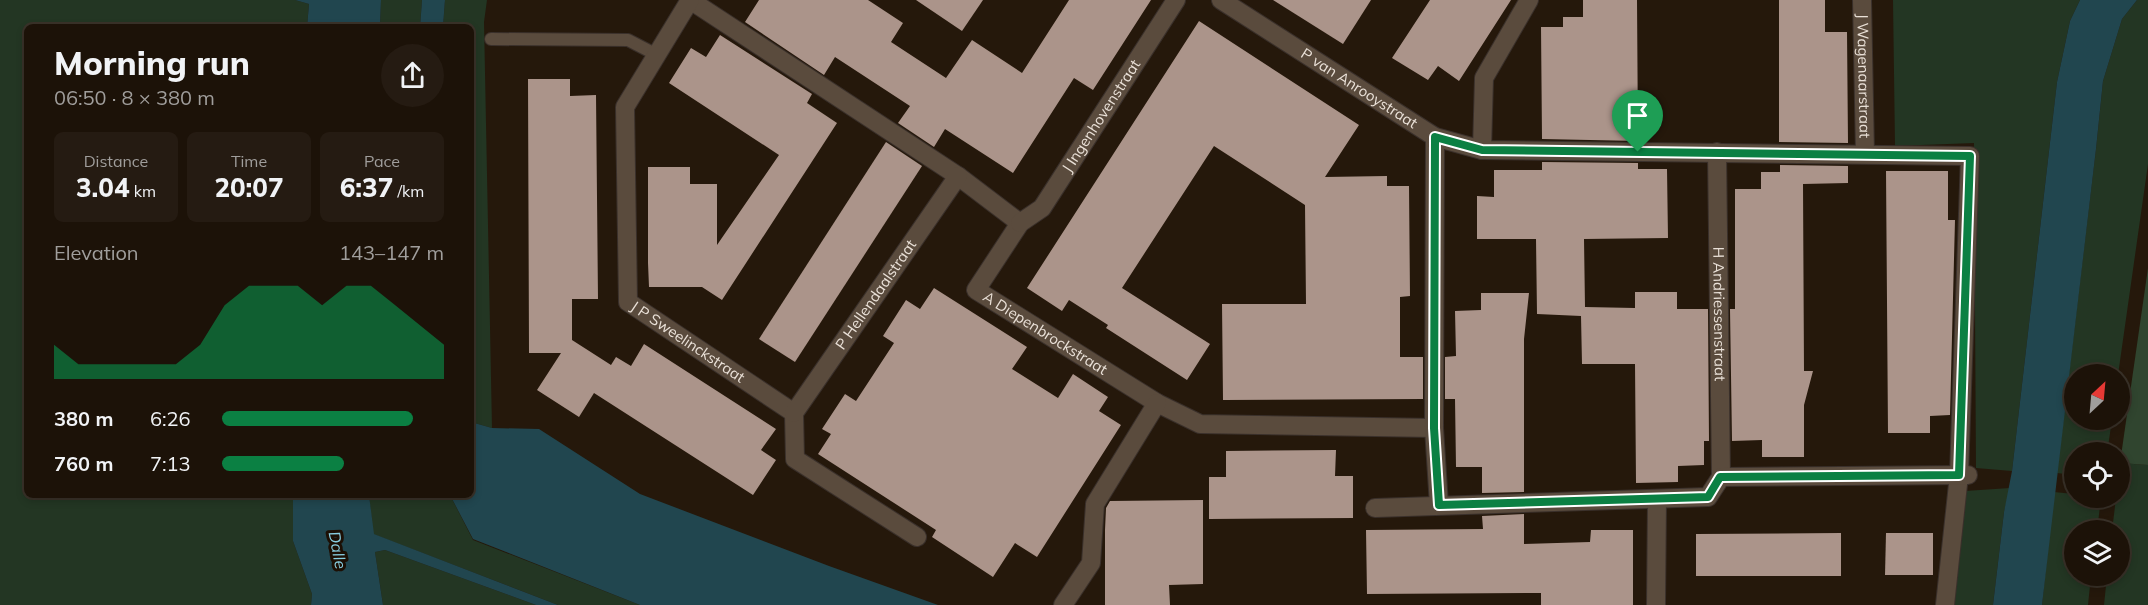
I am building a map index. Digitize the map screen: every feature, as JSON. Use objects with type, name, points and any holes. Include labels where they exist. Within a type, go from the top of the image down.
[{"type":"street","name":"J P Sweelinckstraat","points":[[690,0],[625,107],[628,302],[794,413]]},
{"type":"street","points":[[690,0],[958,176],[1020,222]]},
{"type":"street","name":"J Ingenhovenstraat","points":[[1020,222],[1042,208],[1176,0]]},
{"type":"street","name":"P van Anrooystraat","points":[[1221,0],[1435,137],[1482,150],[1970,156],[1963,475]]},
{"type":"street","points":[[1482,150],[1484,78],[1529,0]]},
{"type":"street","name":"J Wagenaarstraat","points":[[1862,0],[1865,154]]},
{"type":"street","points":[[1435,137],[1434,428],[1439,505]]},
{"type":"street","name":"H Andriessenstraat","points":[[1717,152],[1720,477]]},
{"type":"street","name":"P Hellendaalstraat","points":[[794,413],[958,176]]},
{"type":"street","name":"A Diepenbrockstraat","points":[[1020,222],[976,290],[1157,403],[1200,424],[1434,428]]},
{"type":"street","points":[[1063,605],[1091,563],[1095,504],[1157,403]]},
{"type":"street","points":[[794,413],[795,459],[917,537]]},
{"type":"street","points":[[1375,508],[1708,497],[1720,477],[1963,475],[1945,605]]},
{"type":"street","points":[[1656,605],[1657,499]]},
{"type":"lane","points":[[491,39],[628,40],[657,55]]},
{"type":"green space","points":[[0,0],[295,0],[309,4],[307,24],[24,24],[24,498],[293,498],[293,541],[312,594],[311,605],[0,605]]},
{"type":"green space","points":[[381,0],[422,0],[420,24],[380,24]]},
{"type":"green space","points":[[445,0],[487,0],[484,22],[492,428],[474,423],[474,24],[443,24]]},
{"type":"green space","points":[[1893,0],[2080,0],[2070,21],[2057,82],[2012,471],[1976,468],[1974,143],[1895,146]]},
{"type":"green space","points":[[2137,0],[2148,0],[2148,164],[2120,364],[2070,364],[2103,81],[2122,19]]},
{"type":"green space","points":[[2148,268],[2148,465],[2130,464],[2130,442],[2123,442],[2125,430],[2130,430],[2130,393]]},
{"type":"green space","points":[[2064,415],[2064,430],[2110,430],[2109,442],[2064,442],[2064,474],[2057,473]]},
{"type":"green space","points":[[2130,464],[2148,465],[2148,605],[2104,605],[2106,586],[2130,586],[2130,520],[2113,520],[2115,508],[2130,508]]},
{"type":"green space","points":[[2010,488],[2004,512],[1993,605],[1951,605],[1965,491]]},
{"type":"green space","points":[[2054,492],[2064,493],[2064,508],[2100,508],[2098,520],[2064,520],[2064,586],[2090,586],[2088,605],[2042,605]]},
{"type":"green space","points":[[369,498],[452,498],[473,540],[640,605],[558,605],[373,534]]},
{"type":"green space","points":[[385,550],[536,605],[383,605],[375,552]]},
{"type":"water","points":[[295,0],[381,0],[380,24],[307,24],[309,4]]},
{"type":"water","points":[[422,0],[445,0],[443,24],[420,24]]},
{"type":"water","points":[[2080,0],[2137,0],[2122,19],[2103,81],[2071,364],[2064,364],[2064,419],[2042,605],[1993,605],[2004,512],[2012,471],[2057,82],[2070,21]]},
{"type":"water","points":[[474,423],[492,428],[539,429],[640,494],[938,605],[640,605],[473,539],[452,498],[474,498]]},
{"type":"water","name":"Dalle","points":[[293,498],[369,498],[374,534],[558,605],[536,605],[385,550],[375,552],[383,605],[311,605],[312,594],[293,541]]},
{"type":"building","points":[[759,0],[868,0],[903,23],[891,42],[946,78],[972,40],[1022,73],[1069,0],[1151,0],[1093,90],[1074,78],[1013,173],[945,129],[934,147],[898,123],[910,106],[835,57],[824,75],[745,22]]},
{"type":"building","points":[[916,0],[983,0],[962,31]]},
{"type":"building","points":[[1273,0],[1371,0],[1343,44]]},
{"type":"building","points":[[1430,0],[1511,0],[1459,81],[1438,66],[1428,80],[1392,58]]},
{"type":"building","points":[[1583,0],[1637,0],[1638,141],[1542,139],[1541,27],[1563,27],[1563,17],[1583,17]]},
{"type":"building","points":[[1779,0],[1825,0],[1825,32],[1847,32],[1848,143],[1779,142]]},
{"type":"building","points":[[1199,21],[1359,125],[1325,177],[1387,176],[1387,186],[1409,186],[1410,296],[1400,297],[1400,357],[1423,357],[1423,399],[1223,400],[1222,304],[1306,304],[1305,205],[1214,146],[1122,288],[1210,344],[1187,380],[1106,328],[1108,325],[1069,300],[1062,311],[1027,288]]},
{"type":"building","points":[[720,35],[812,94],[807,103],[837,123],[722,300],[702,287],[649,287],[648,263],[648,167],[690,167],[690,184],[717,184],[717,245],[779,155],[669,83],[691,48],[706,57]]},
{"type":"building","points":[[528,79],[570,79],[570,96],[596,95],[598,299],[572,299],[572,340],[611,365],[616,357],[631,366],[644,344],[776,429],[761,450],[776,460],[753,495],[594,393],[579,417],[537,390],[561,353],[529,353]]},
{"type":"building","points":[[886,142],[922,166],[795,362],[759,339]]},
{"type":"building","points":[[1542,162],[1638,163],[1638,169],[1667,169],[1668,238],[1584,239],[1585,307],[1635,308],[1635,292],[1677,292],[1677,309],[1708,309],[1709,441],[1704,441],[1704,465],[1678,466],[1678,482],[1636,483],[1635,364],[1582,364],[1581,316],[1537,314],[1536,239],[1477,239],[1477,196],[1494,197],[1494,170],[1542,170]]},
{"type":"building","points":[[1780,165],[1848,166],[1848,183],[1803,184],[1804,371],[1813,371],[1804,405],[1804,457],[1762,457],[1762,440],[1732,441],[1730,309],[1735,309],[1735,189],[1761,189],[1761,172],[1780,172]]},
{"type":"building","points":[[1886,171],[1948,171],[1948,220],[1955,220],[1950,415],[1930,416],[1930,433],[1888,433]]},
{"type":"building","points":[[934,288],[1027,347],[1012,369],[1058,398],[1073,374],[1108,397],[1099,411],[1121,425],[1037,557],[1015,543],[993,577],[932,537],[936,530],[818,454],[831,434],[822,429],[845,394],[856,401],[894,343],[883,336],[906,300],[920,309]]},
{"type":"building","points":[[1481,293],[1529,293],[1524,339],[1524,492],[1482,493],[1482,467],[1456,467],[1455,399],[1445,399],[1445,357],[1456,356],[1455,311],[1481,310]]},
{"type":"building","points":[[1336,450],[1335,476],[1353,476],[1353,518],[1209,519],[1209,477],[1226,477],[1226,451]]},
{"type":"building","points":[[1203,500],[1203,584],[1169,585],[1170,605],[1105,605],[1106,508],[1110,501]]},
{"type":"building","points":[[1524,514],[1524,544],[1590,542],[1591,530],[1633,530],[1633,605],[1541,605],[1541,593],[1367,594],[1366,530],[1483,529],[1482,516]]},
{"type":"building","points":[[1841,533],[1841,576],[1696,576],[1696,534]]},
{"type":"building","points":[[1886,533],[1933,533],[1933,575],[1885,575]]},
{"type":"route","points":[[1435,137],[1482,150],[1638,152],[1970,156],[1959,475],[1720,477],[1708,497],[1439,505],[1434,428],[1435,137]]}]
